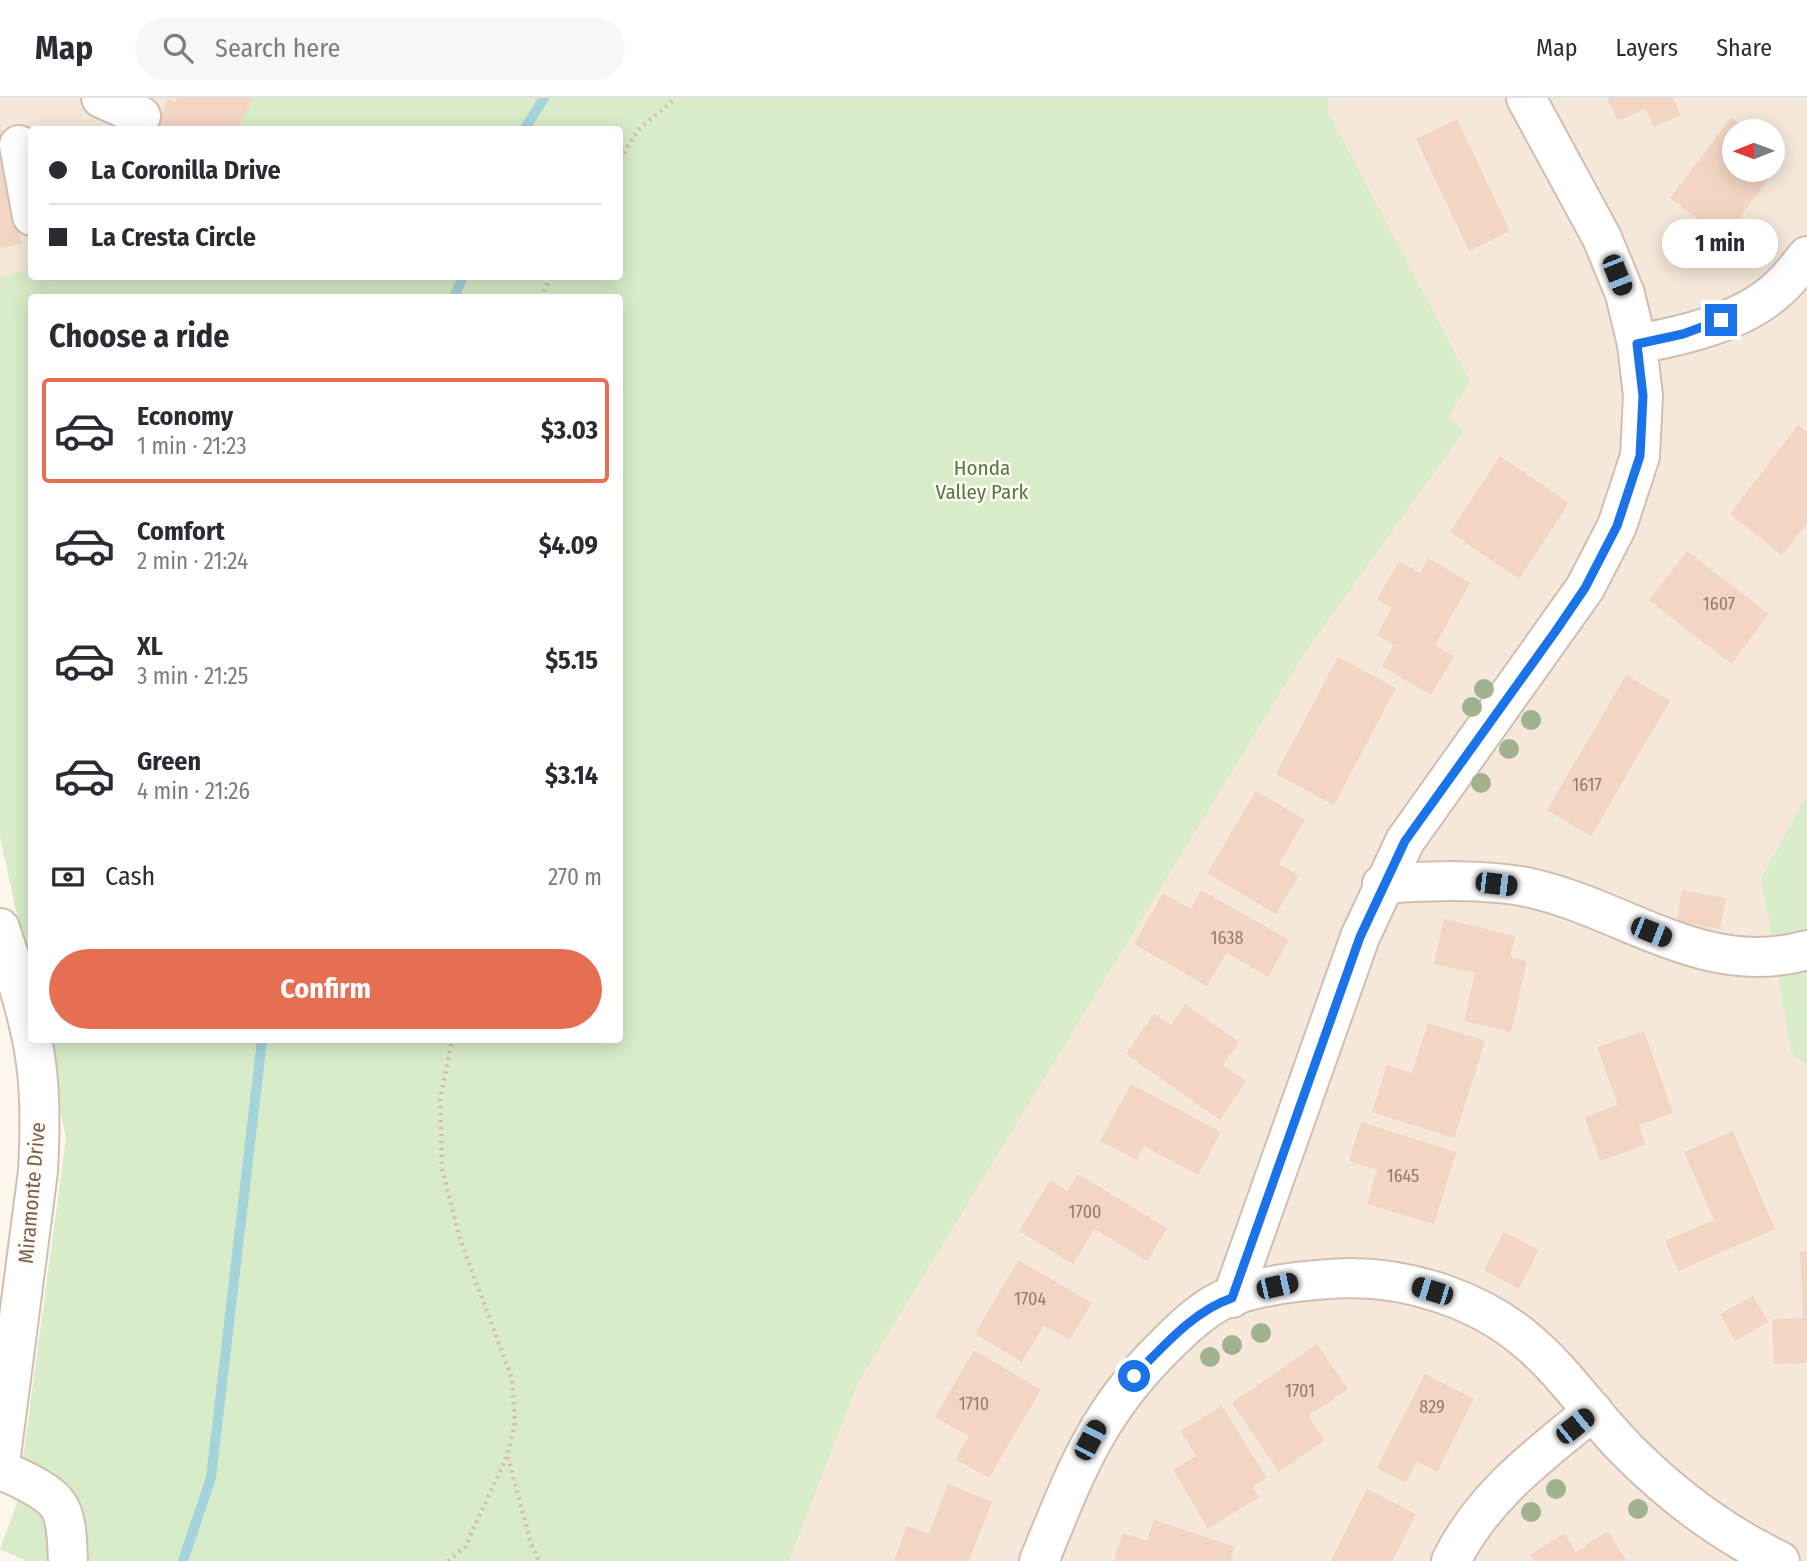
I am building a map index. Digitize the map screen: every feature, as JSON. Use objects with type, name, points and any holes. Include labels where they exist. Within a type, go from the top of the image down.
[{"type":"street","points":[[101,98],[142,114]]},
{"type":"street","points":[[1232,1298],[1360,937],[1382,884],[1405,841],[1585,588],[1617,526],[1640,456],[1643,396],[1637,344],[1625,294],[1602,238],[1526,98]]},
{"type":"street","points":[[19,145],[28,194]]},
{"type":"street","points":[[1637,344],[1683,334],[1739,313],[1777,290],[1807,256]]},
{"type":"street","points":[[1382,884],[1496,884],[1529,888],[1563,897],[1712,954],[1751,958],[1786,956],[1807,950]]},
{"type":"street","name":"Miramonte Drive","points":[[0,928],[28,1026]]},
{"type":"street","name":"Miramonte Drive","points":[[0,1463],[6,1373],[38,1171],[40,1126],[36,1063],[32,1043]]},
{"type":"street","points":[[1040,1561],[1081,1457],[1100,1423],[1134,1376],[1175,1336],[1216,1303],[1232,1298],[1310,1279],[1372,1278],[1439,1293],[1489,1315],[1524,1338],[1555,1365],[1629,1452],[1688,1505],[1751,1547],[1780,1561]]},
{"type":"street","points":[[1451,1561],[1482,1510],[1507,1482],[1593,1411]]},
{"type":"street","points":[[0,1470],[25,1480],[58,1505],[66,1533],[68,1561]]},
{"type":"path","points":[[623,154],[638,130],[676,98]]},
{"type":"path","points":[[448,1561],[465,1547],[507,1456],[515,1424],[512,1379],[459,1236],[442,1168],[440,1099],[451,1043]]},
{"type":"path","points":[[507,1456],[531,1544],[539,1561]]},
{"type":"shaded area","points":[[0,98],[277,98],[254,126],[28,126],[28,270],[0,277]]},
{"type":"shaded area","points":[[1328,98],[1807,98],[1807,795],[1761,878],[1791,1053],[1807,1066],[1807,1561],[789,1561],[858,1383],[1328,112]]},
{"type":"green space","name":"Honda Valley Park","points":[[221,98],[1328,98],[1328,112],[1470,381],[1449,417],[1464,431],[1304,654],[858,1383],[789,1561],[26,1561],[0,1549],[17,1503],[66,1138],[46,1043],[623,1043],[623,294],[28,294],[28,966],[0,837],[0,277],[28,270],[28,280],[623,280],[623,126],[209,126]]},
{"type":"green space","points":[[1807,795],[1807,1066],[1791,1053],[1761,878]]},
{"type":"building","points":[[177,98],[253,98],[239,126],[155,126],[168,99],[175,102]]},
{"type":"building","points":[[1607,98],[1673,98],[1681,115],[1654,127],[1645,109],[1618,121]]},
{"type":"building","points":[[1457,119],[1510,231],[1469,251],[1416,139]]},
{"type":"building","points":[[0,130],[21,244],[0,248]]},
{"type":"building","points":[[1722,130],[1722,182],[1766,182],[1724,238],[1670,198]]},
{"type":"building","points":[[1798,425],[1807,432],[1807,523],[1782,555],[1730,514]]},
{"type":"building","points":[[1500,456],[1569,503],[1519,579],[1450,532]]},
{"type":"building","points":[[1687,551],[1769,614],[1731,664],[1649,600]]},
{"type":"building","points":[[1428,558],[1470,583],[1435,645],[1454,656],[1431,695],[1382,666],[1394,645],[1377,635],[1392,608],[1377,599],[1399,561],[1420,573]]},
{"type":"building","points":[[1338,657],[1396,688],[1334,805],[1276,774]]},
{"type":"building","points":[[1626,675],[1670,701],[1591,836],[1547,810]]},
{"type":"building","points":[[1256,791],[1305,820],[1279,864],[1299,876],[1276,914],[1207,873]]},
{"type":"building","points":[[1201,890],[1289,940],[1268,977],[1227,953],[1207,986],[1134,944],[1163,893],[1191,909]]},
{"type":"building","points":[[1682,890],[1726,898],[1720,929],[1677,921]]},
{"type":"building","points":[[1444,919],[1515,936],[1510,957],[1527,961],[1511,1032],[1464,1021],[1475,973],[1434,964]]},
{"type":"building","points":[[1185,1004],[1239,1042],[1223,1065],[1246,1081],[1220,1120],[1126,1054],[1154,1014],[1171,1025]]},
{"type":"building","points":[[1428,1023],[1485,1041],[1454,1138],[1372,1112],[1387,1065],[1412,1073]]},
{"type":"building","points":[[1644,1031],[1673,1113],[1639,1125],[1645,1145],[1600,1161],[1585,1117],[1618,1105],[1597,1047]]},
{"type":"building","points":[[1131,1084],[1221,1132],[1198,1175],[1144,1146],[1137,1160],[1100,1141]]},
{"type":"building","points":[[1361,1122],[1456,1152],[1434,1224],[1367,1204],[1377,1170],[1349,1161]]},
{"type":"building","points":[[1733,1131],[1775,1229],[1678,1271],[1665,1241],[1714,1220],[1684,1152]]},
{"type":"building","points":[[1078,1174],[1167,1228],[1147,1261],[1095,1229],[1073,1264],[1019,1231],[1050,1180],[1067,1191]]},
{"type":"building","points":[[1504,1232],[1539,1250],[1519,1289],[1484,1270]]},
{"type":"building","points":[[1800,1251],[1807,1251],[1807,1363],[1774,1364],[1772,1319],[1803,1318]]},
{"type":"building","points":[[1018,1260],[1092,1303],[1070,1340],[1044,1325],[1022,1362],[975,1334]]},
{"type":"building","points":[[1753,1296],[1768,1322],[1735,1341],[1720,1314]]},
{"type":"building","points":[[1317,1344],[1348,1389],[1308,1416],[1325,1440],[1279,1472],[1232,1403]]},
{"type":"building","points":[[974,1350],[1041,1390],[989,1478],[955,1459],[969,1436],[935,1417]]},
{"type":"building","points":[[1425,1374],[1474,1399],[1437,1472],[1417,1461],[1406,1483],[1377,1468]]},
{"type":"building","points":[[1222,1406],[1267,1478],[1252,1487],[1259,1497],[1208,1529],[1173,1470],[1196,1456],[1181,1431]]},
{"type":"building","points":[[948,1484],[992,1502],[969,1561],[894,1561],[907,1526],[929,1534]]},
{"type":"building","points":[[1367,1489],[1416,1514],[1392,1561],[1331,1561]]},
{"type":"building","points":[[1154,1520],[1235,1547],[1230,1561],[1114,1561],[1123,1533],[1147,1541]]},
{"type":"building","points":[[1608,1531],[1627,1561],[1534,1561],[1530,1555],[1564,1533],[1576,1552]]},
{"type":"waterway","points":[[526,126],[544,98]]},
{"type":"waterway","points":[[456,294],[461,280]]},
{"type":"waterway","points":[[183,1561],[211,1478],[262,1043]]},
{"type":"route","points":[[1134,1376],[1175,1336],[1216,1303],[1232,1298],[1360,937],[1382,884],[1405,841],[1585,588],[1617,526],[1640,456],[1643,396],[1637,344],[1683,334],[1721,320]]}]
